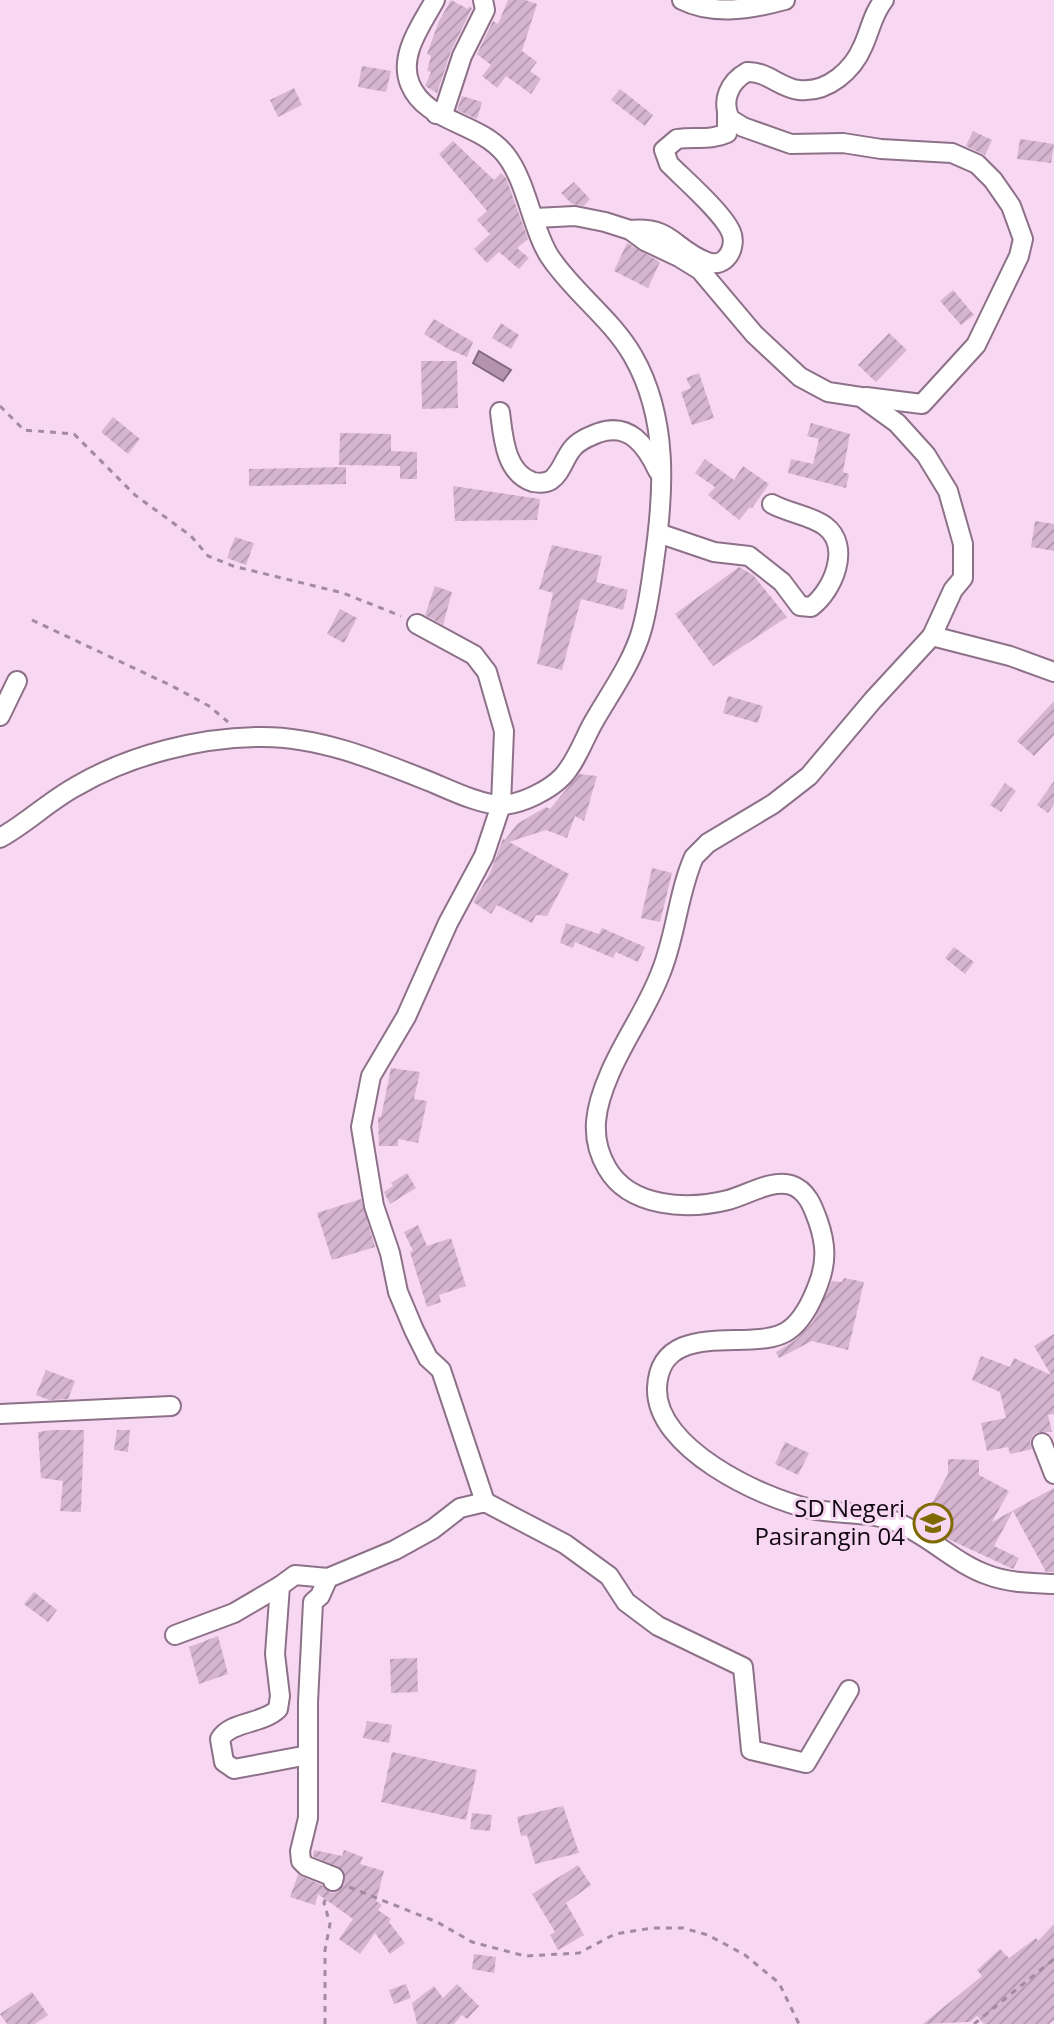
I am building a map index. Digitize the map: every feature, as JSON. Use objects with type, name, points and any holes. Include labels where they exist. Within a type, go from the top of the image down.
[{"type":"street","points":[[0,838],[29,822],[73,787],[113,767],[177,749],[229,739],[265,737],[322,745],[382,763],[466,796],[501,805],[541,793],[564,775],[640,638],[658,533],[663,481],[661,444],[644,379],[624,342],[548,254],[507,156],[478,131],[436,114],[413,91],[406,64],[412,42],[435,0]]},
{"type":"street","points":[[436,114],[445,108],[462,56],[485,10],[483,0]]},
{"type":"street","points":[[682,0],[721,10],[785,0]]},
{"type":"street","points":[[630,230],[650,228],[661,232],[707,262],[718,263],[726,259],[733,245],[730,229],[669,164],[664,150],[677,139],[711,139],[727,133],[729,88],[747,72],[761,73],[796,90],[822,87],[832,82],[857,59],[873,17],[884,0]]},
{"type":"street","points":[[535,218],[575,216],[630,230],[700,270],[754,334],[800,377],[828,392],[922,404],[968,356],[987,327],[1022,249],[1020,226],[1011,206],[977,164],[952,153],[881,149],[843,143],[791,144],[743,127],[727,115]]},
{"type":"street","points":[[861,397],[897,423],[938,473],[955,509],[963,544],[963,578],[953,590],[932,636],[799,785],[708,843],[694,857],[660,975],[603,1090],[596,1116],[596,1137],[601,1158],[610,1174],[649,1200],[679,1205],[707,1204],[789,1184],[806,1195],[822,1234],[826,1259],[820,1281],[812,1302],[789,1330],[772,1336],[699,1343],[679,1349],[666,1360],[658,1377],[657,1397],[665,1418],[681,1439],[716,1468],[776,1498],[813,1510],[894,1521],[968,1566],[991,1576],[1054,1584]]},
{"type":"street","points":[[500,412],[513,467],[534,482],[546,483],[553,479],[578,442],[605,431],[620,430],[635,436],[651,454],[663,481]]},
{"type":"street","points":[[658,533],[714,552],[749,556],[782,582],[800,606],[811,607],[828,591],[836,573],[837,553],[832,533],[820,523],[772,504]]},
{"type":"street","points":[[417,624],[474,655],[487,672],[504,731],[501,805],[484,856],[448,923],[406,1017],[371,1076],[361,1127],[374,1206],[390,1253],[398,1292],[428,1358],[441,1370],[485,1502]]},
{"type":"street","points":[[932,636],[1010,656],[1054,672]]},
{"type":"street","points":[[0,716],[17,681]]},
{"type":"street","points":[[0,1414],[171,1406]]},
{"type":"street","points":[[1042,1443],[1054,1474]]},
{"type":"street","points":[[175,1635],[234,1613],[295,1575],[328,1578],[395,1550],[433,1529],[460,1508],[485,1502],[565,1544],[609,1576],[626,1602],[658,1626],[743,1667],[751,1750],[806,1763],[849,1690]]},
{"type":"street","points":[[328,1578],[311,1611],[308,1818],[300,1851],[301,1861],[306,1866],[330,1874],[334,1877],[333,1881]]},
{"type":"street","points":[[280,1586],[275,1654],[280,1696],[278,1709],[267,1717],[224,1733],[220,1747],[224,1762],[234,1769],[308,1755]]},
{"type":"path","points":[[0,406],[24,430],[74,434],[135,495],[191,536],[208,556],[233,566],[343,593],[417,624]]},
{"type":"path","points":[[32,620],[209,706],[233,728],[229,739]]},
{"type":"path","points":[[325,2024],[325,1950],[330,1924],[324,1903],[327,1888],[333,1881],[390,1901],[472,1942],[525,1956],[579,1953],[615,1934],[652,1928],[683,1928],[708,1935],[745,1955],[779,1983],[799,2024]]},
{"type":"path","points":[[974,2024],[1054,1959]]},
{"type":"shaded area","points":[[479,351],[511,370],[503,381],[473,363]]},
{"type":"building","points":[[451,0],[472,8],[451,51],[437,93],[425,86],[431,72],[427,71],[431,56],[427,54],[439,21]]},
{"type":"building","points":[[508,0],[537,4],[522,51],[537,62],[530,71],[541,79],[531,94],[506,76],[497,88],[482,76],[491,65],[477,54],[493,21],[498,24]]},
{"type":"building","points":[[362,66],[391,71],[386,92],[358,87]]},
{"type":"building","points":[[294,88],[302,105],[278,117],[270,100]]},
{"type":"building","points":[[620,89],[653,115],[645,126],[611,100]]},
{"type":"building","points":[[462,96],[482,102],[477,119],[457,110]]},
{"type":"building","points":[[973,131],[992,140],[985,155],[966,146]]},
{"type":"building","points":[[1020,139],[1054,144],[1051,163],[1017,159]]},
{"type":"building","points":[[453,141],[494,180],[501,173],[506,178],[528,239],[517,248],[529,258],[519,269],[499,252],[487,263],[474,249],[490,234],[477,220],[487,211],[439,154]]},
{"type":"building","points":[[574,182],[590,199],[584,206],[572,204],[561,193]]},
{"type":"building","points":[[627,243],[660,262],[648,288],[614,271]]},
{"type":"building","points":[[953,290],[974,315],[961,325],[940,301]]},
{"type":"building","points":[[434,319],[473,342],[467,357],[424,334]]},
{"type":"building","points":[[501,323],[519,335],[511,349],[492,338]]},
{"type":"building","points":[[889,333],[907,350],[876,382],[858,365]]},
{"type":"building","points":[[421,361],[457,361],[458,408],[422,409]]},
{"type":"building","points":[[699,373],[714,418],[692,425],[681,392],[691,388],[686,378]]},
{"type":"building","points":[[113,417],[140,439],[128,454],[101,432]]},
{"type":"building","points":[[811,423],[850,434],[843,472],[849,474],[846,488],[788,473],[791,459],[813,464],[819,439],[807,436]]},
{"type":"building","points":[[340,433],[391,434],[391,451],[417,452],[417,479],[400,479],[400,466],[339,465]]},
{"type":"building","points":[[705,459],[734,480],[743,466],[769,484],[739,520],[708,495],[715,487],[695,473]]},
{"type":"building","points":[[346,467],[346,484],[249,486],[249,469]]},
{"type":"building","points":[[453,486],[540,499],[537,520],[455,521]]},
{"type":"building","points":[[1035,521],[1054,524],[1054,551],[1031,547]]},
{"type":"building","points":[[235,537],[254,543],[246,565],[227,558]]},
{"type":"building","points":[[552,545],[602,556],[596,582],[628,590],[623,610],[581,599],[562,670],[537,664],[553,593],[539,589]]},
{"type":"building","points":[[739,567],[753,575],[787,617],[713,666],[675,614]]},
{"type":"building","points":[[435,586],[452,592],[443,625],[425,615]]},
{"type":"building","points":[[340,609],[357,618],[344,643],[327,634]]},
{"type":"building","points":[[728,696],[763,706],[758,723],[723,713]]},
{"type":"building","points":[[1054,701],[1054,735],[1034,756],[1017,741]]},
{"type":"building","points":[[579,774],[597,776],[584,821],[575,816],[567,838],[546,830],[509,842],[569,874],[547,916],[536,915],[532,923],[497,905],[491,914],[473,902],[490,873],[503,839],[517,824],[546,807],[550,809]]},
{"type":"building","points":[[1054,781],[1054,804],[1048,813],[1037,805]]},
{"type":"building","points":[[1005,783],[1016,791],[1001,812],[990,805]]},
{"type":"building","points":[[652,868],[672,873],[660,922],[641,918]]},
{"type":"building","points":[[566,923],[599,934],[602,928],[645,947],[638,962],[616,952],[613,958],[575,942],[573,948],[560,943]]},
{"type":"building","points":[[954,947],[974,962],[965,974],[945,958]]},
{"type":"building","points":[[391,1068],[420,1072],[414,1099],[427,1101],[418,1143],[398,1139],[398,1146],[379,1146],[378,1117],[381,1117]]},
{"type":"building","points":[[407,1173],[416,1188],[390,1204],[384,1192],[393,1186],[391,1183]]},
{"type":"building","points":[[361,1199],[375,1247],[332,1260],[317,1213]]},
{"type":"building","points":[[418,1225],[427,1246],[451,1238],[466,1286],[439,1295],[441,1302],[427,1307],[410,1252],[413,1251],[404,1232]]},
{"type":"building","points":[[844,1278],[864,1282],[848,1350],[812,1341],[779,1358],[776,1352],[797,1339],[813,1322],[832,1281],[842,1282]]},
{"type":"building","points":[[1054,1334],[1054,1414],[1048,1415],[1052,1432],[1033,1435],[1030,1442],[1032,1449],[1010,1454],[1008,1447],[987,1451],[981,1423],[1006,1418],[1000,1392],[972,1380],[981,1356],[1010,1367],[1014,1358],[1051,1375],[1034,1346]]},
{"type":"building","points":[[46,1370],[75,1381],[68,1399],[49,1400],[36,1395]]},
{"type":"building","points":[[84,1430],[81,1512],[60,1511],[63,1481],[41,1478],[38,1432]]},
{"type":"building","points":[[117,1430],[130,1430],[128,1452],[114,1450]]},
{"type":"building","points":[[785,1442],[809,1453],[798,1475],[775,1464]]},
{"type":"building","points":[[948,1459],[979,1460],[979,1475],[1009,1491],[992,1522],[1054,1488],[1054,1572],[1046,1572],[1013,1511],[994,1546],[1019,1558],[1013,1569],[946,1538],[913,1517],[918,1507],[927,1512],[948,1474]]},
{"type":"building","points":[[34,1592],[57,1610],[48,1622],[24,1604]]},
{"type":"building","points":[[218,1636],[228,1674],[199,1684],[189,1647]]},
{"type":"building","points":[[417,1658],[418,1692],[391,1693],[390,1659]]},
{"type":"building","points":[[367,1721],[392,1725],[389,1743],[363,1738]]},
{"type":"building","points":[[392,1752],[477,1770],[466,1820],[381,1802]]},
{"type":"building","points":[[563,1806],[579,1853],[535,1864],[527,1835],[521,1836],[517,1817]]},
{"type":"building","points":[[472,1813],[492,1815],[490,1831],[470,1829]]},
{"type":"building","points":[[314,1850],[342,1856],[344,1850],[363,1857],[360,1864],[384,1871],[376,1901],[382,1905],[378,1910],[391,1919],[389,1922],[405,1943],[390,1954],[375,1933],[360,1954],[339,1939],[353,1919],[318,1894],[315,1905],[290,1897],[298,1875],[322,1885],[331,1893],[344,1885],[343,1870],[313,1856]]},
{"type":"building","points":[[578,1865],[591,1885],[566,1903],[584,1935],[558,1950],[550,1935],[555,1932],[532,1894]]},
{"type":"building","points":[[1054,1924],[1054,2020],[1049,2024],[984,2024],[977,2016],[970,2022],[923,2024],[982,1976],[977,1970],[1000,1949],[1009,1958],[1036,1938],[1038,1941]]},
{"type":"building","points":[[474,1954],[496,1957],[494,1973],[472,1969]]},
{"type":"building","points":[[406,1984],[411,1998],[394,2004],[389,1990]]},
{"type":"building","points":[[457,1984],[479,2006],[467,2019],[462,2015],[454,2024],[417,2024],[412,2003],[434,1986],[443,1998]]},
{"type":"building","points":[[32,1992],[48,2015],[35,2024],[7,2024],[0,2014]]},
{"type":"place","name":"SD Negeri Pasirangin 04","points":[[933,1523]]}]
